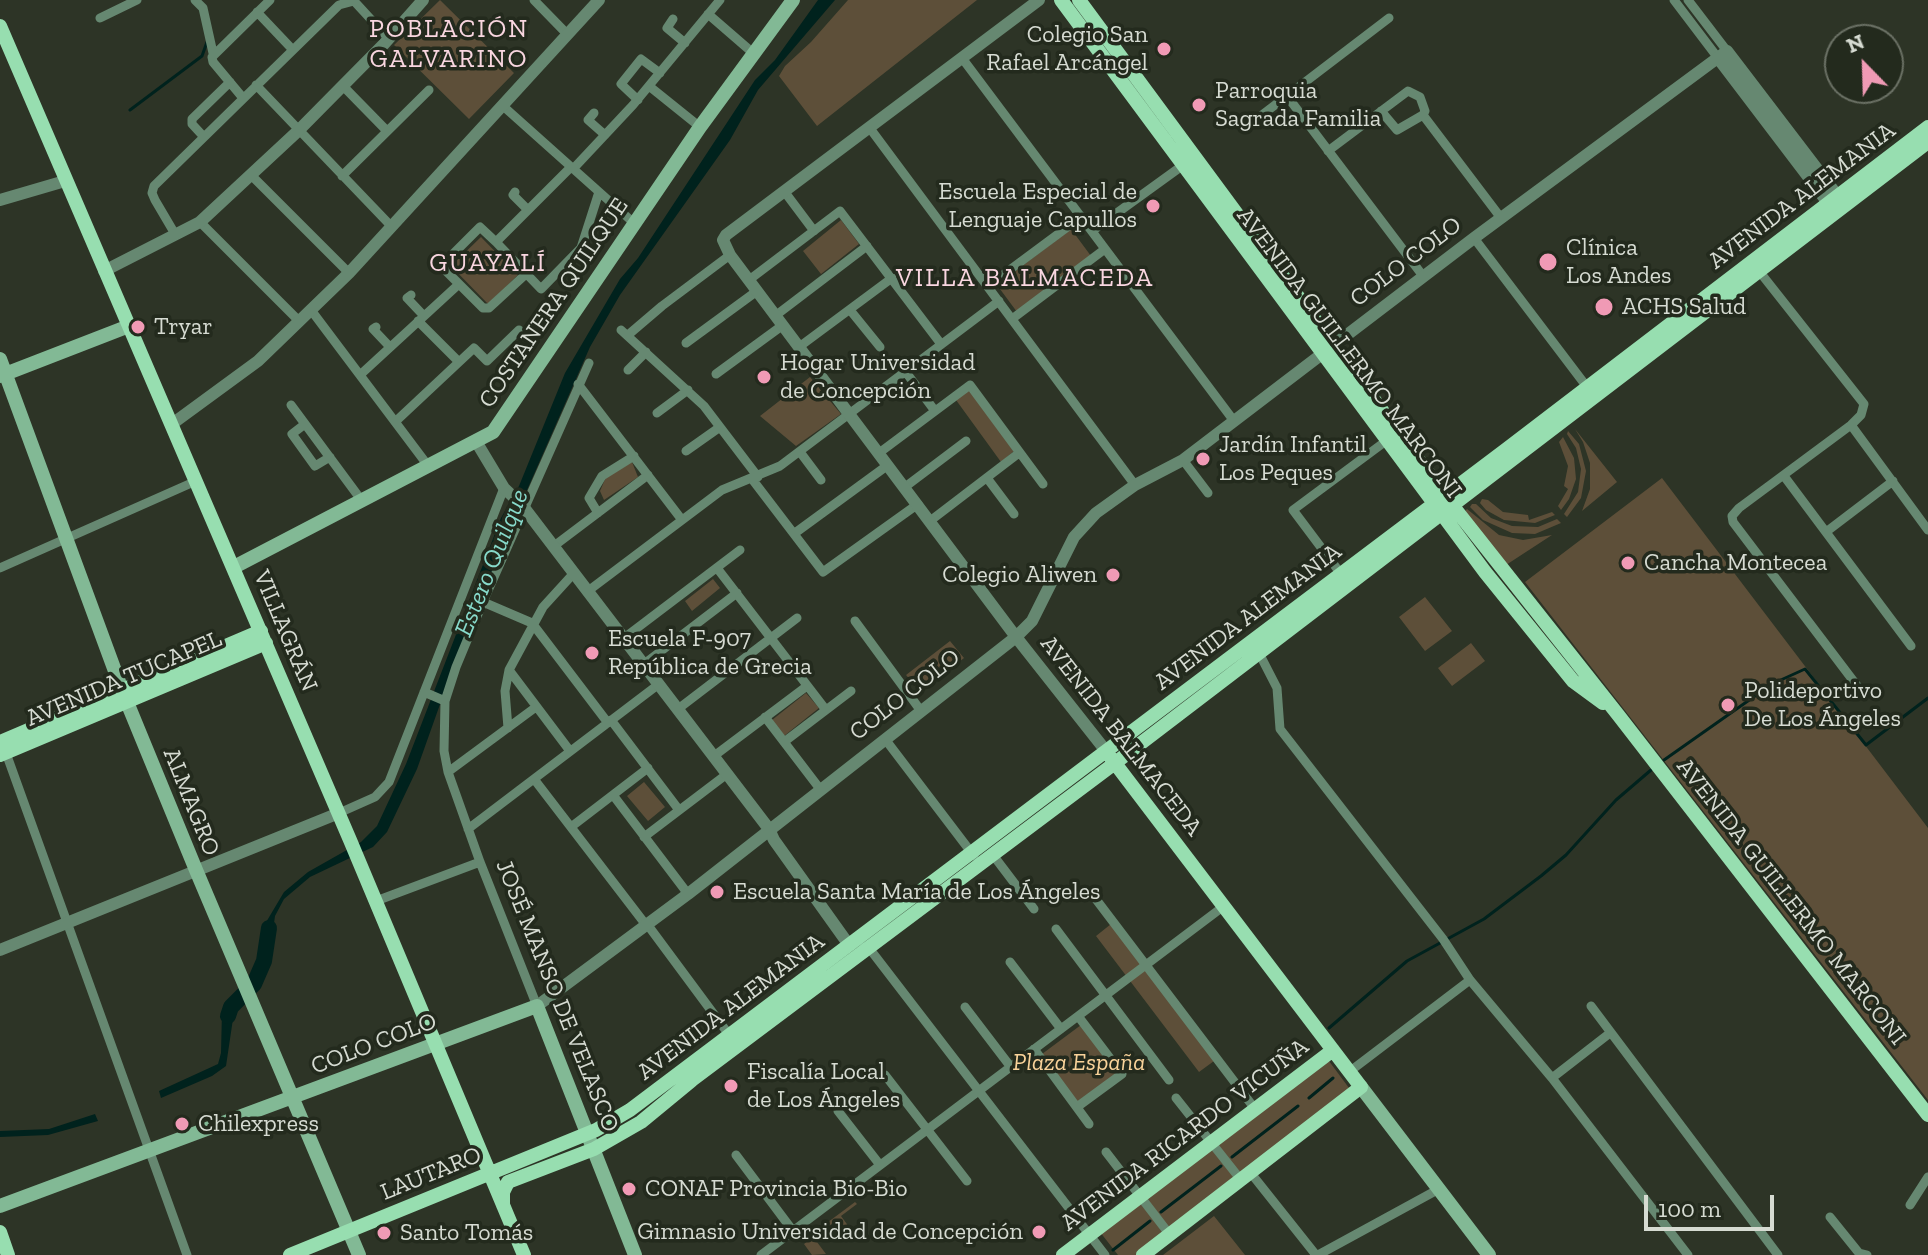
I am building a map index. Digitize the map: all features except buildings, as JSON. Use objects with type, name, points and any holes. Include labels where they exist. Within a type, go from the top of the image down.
[{"type":"main road","name":"COSTANERA QUILQUE","points":[[234,567],[493,432],[700,127],[793,0]]},
{"type":"main road","name":"AVENIDA GUILLERMO MARCONI","points":[[1061,0],[1386,441],[1498,562],[1928,1115]]},
{"type":"main road","name":"AVENIDA GUILLERMO MARCONI","points":[[1079,0],[1335,344],[1485,572],[1573,681],[1619,716]]},
{"type":"main road","name":"VILLAGRÁN","points":[[0,26],[339,813],[524,1255]]},
{"type":"main road","name":"AVENIDA ALEMANIA","points":[[1591,392],[1759,271],[1928,127]]},
{"type":"main road","name":"AVENIDA ALEMANIA","points":[[594,1149],[641,1122],[692,1080],[869,948],[976,859],[1111,757],[1259,653],[1443,505],[1837,205],[1928,142]]},
{"type":"main road","points":[[3,375],[129,326]]},
{"type":"main road","name":"ALMAGRO","points":[[0,359],[3,375],[124,695],[359,1255]]},
{"type":"main road","name":"AVENIDA ALEMANIA","points":[[588,1133],[630,1110],[849,945],[976,859],[993,855],[1341,574],[1443,505]]},
{"type":"main road","points":[[1485,572],[1498,562]]},
{"type":"main road","points":[[1529,627],[1541,617]]},
{"type":"main road","name":"AVENIDA TUCAPEL","points":[[2,746],[263,637]]},
{"type":"main road","name":"AVENIDA BALMACEDA","points":[[1111,757],[1489,1255]]},
{"type":"main road","name":"COLO COLO","points":[[0,1206],[537,1006]]},
{"type":"main road","name":"JOSÉ MANSO DE VELASCO","points":[[537,1006],[635,1255]]},
{"type":"main road","name":"AVENIDA RICARDO VICUÑA","points":[[1063,1255],[1333,1050]]},
{"type":"main road","points":[[1143,1255],[1361,1087]]},
{"type":"main road","name":"LAUTARO","points":[[290,1255],[588,1133]]},
{"type":"main road","name":"LAUTARO","points":[[503,1205],[504,1189],[512,1179],[594,1149]]},
{"type":"main road","points":[[0,1232],[8,1255]]},
{"type":"street","points":[[100,18],[122,3],[137,0]]},
{"type":"street","points":[[213,53],[270,0]]},
{"type":"street","points":[[104,271],[200,222],[299,130],[423,0]]},
{"type":"street","points":[[534,0],[568,35]]},
{"type":"street","points":[[172,424],[249,368],[349,273],[599,0]]},
{"type":"street","points":[[814,231],[784,191],[1039,0]]},
{"type":"street","points":[[1674,0],[1722,54],[1837,205]]},
{"type":"street","points":[[1688,0],[1722,54]]},
{"type":"street","points":[[175,234],[155,200],[152,193],[154,186],[293,50],[337,2],[354,1],[389,39]]},
{"type":"street","points":[[496,242],[638,100],[715,2]]},
{"type":"street","points":[[199,4],[213,62],[243,98]]},
{"type":"street","points":[[257,12],[293,50]]},
{"type":"street","points":[[708,14],[753,53]]},
{"type":"street","points":[[1258,118],[1389,18]]},
{"type":"street","points":[[673,19],[667,28],[685,43]]},
{"type":"street","name":"COLO COLO","points":[[537,1006],[688,894],[1016,637],[1032,621],[1074,537],[1096,513],[1135,485],[1183,460],[1423,276],[1722,54]]},
{"type":"street","points":[[962,58],[1234,421]]},
{"type":"street","points":[[638,100],[621,84],[641,59],[660,73]]},
{"type":"street","points":[[204,137],[192,124],[192,119],[230,82]]},
{"type":"street","points":[[256,85],[392,227]]},
{"type":"street","points":[[343,86],[387,131]]},
{"type":"street","points":[[649,86],[700,127]]},
{"type":"street","points":[[342,176],[429,90]]},
{"type":"street","points":[[1328,151],[1381,111],[1408,91],[1420,97],[1425,111],[1397,130],[1381,111]]},
{"type":"street","points":[[1287,96],[1423,276]]},
{"type":"street","points":[[503,106],[635,224]]},
{"type":"street","points":[[594,113],[588,120],[605,135]]},
{"type":"street","points":[[1423,115],[1501,218]]},
{"type":"street","points":[[869,127],[1135,485]]},
{"type":"street","points":[[1092,231],[1195,156]]},
{"type":"street","points":[[252,176],[349,273]]},
{"type":"street","points":[[0,200],[65,181]]},
{"type":"street","name":"AVENIDA BALMACEDA","points":[[784,191],[726,235],[723,240],[730,255],[1016,637],[1111,757]]},
{"type":"street","points":[[515,192],[513,195],[528,210]]},
{"type":"street","points":[[526,274],[489,308],[483,308],[441,266],[480,227],[541,289],[581,248],[599,192]]},
{"type":"street","points":[[686,343],[840,211],[941,344]]},
{"type":"street","points":[[988,286],[1081,217]]},
{"type":"street","points":[[200,222],[299,321]]},
{"type":"street","points":[[1474,238],[1591,392]]},
{"type":"street","points":[[716,374],[867,246]]},
{"type":"street","points":[[1012,319],[1105,249]]},
{"type":"street","points":[[730,255],[625,333],[688,390],[720,427],[823,572],[918,504]]},
{"type":"street","points":[[1759,271],[1864,404],[1861,415],[1851,425],[1739,508],[1732,516],[1733,522],[1858,687]]},
{"type":"street","points":[[799,347],[892,278]]},
{"type":"street","points":[[360,375],[459,284]]},
{"type":"street","points":[[411,295],[407,298],[421,319],[459,362]]},
{"type":"street","points":[[588,591],[710,499],[737,482],[755,478],[780,466],[800,452],[999,301]]},
{"type":"street","points":[[311,310],[429,467]]},
{"type":"street","points":[[850,310],[880,347]]},
{"type":"street","points":[[376,327],[373,329],[390,347]]},
{"type":"street","points":[[395,422],[474,348],[487,361],[519,330]]},
{"type":"street","points":[[628,370],[646,352]]},
{"type":"street","name":"JOSÉ MANSO DE VELASCO","points":[[537,1006],[448,772],[444,751],[444,701],[524,506],[589,363]]},
{"type":"street","points":[[905,371],[935,411]]},
{"type":"street","points":[[578,384],[682,520]]},
{"type":"street","points":[[879,453],[970,385],[1043,484]]},
{"type":"street","points":[[657,413],[688,390]]},
{"type":"street","points":[[291,405],[362,501]]},
{"type":"street","points":[[305,424],[292,434],[315,466],[330,457]]},
{"type":"street","points":[[1851,425],[1928,530]]},
{"type":"street","points":[[686,451],[720,427]]},
{"type":"street","points":[[905,487],[966,441]]},
{"type":"street","points":[[1341,574],[1293,510],[1386,441]]},
{"type":"street","points":[[477,443],[508,492],[524,506],[769,829],[849,945],[869,948],[1105,1255]]},
{"type":"street","points":[[800,452],[821,480]]},
{"type":"street","points":[[930,521],[1019,453]]},
{"type":"street","points":[[598,513],[589,498],[602,476],[634,456]]},
{"type":"street","points":[[1183,460],[1208,493]]},
{"type":"street","points":[[795,533],[888,465]]},
{"type":"street","points":[[554,546],[648,475]]},
{"type":"street","points":[[1784,476],[1911,646]]},
{"type":"street","points":[[987,478],[1014,514]]},
{"type":"street","points":[[0,568],[196,481]]},
{"type":"street","points":[[1826,532],[1893,481]]},
{"type":"street","points":[[0,950],[339,813],[365,802],[385,788],[427,694],[508,492]]},
{"type":"street","points":[[624,638],[740,550]]},
{"type":"street","points":[[717,568],[826,710]]},
{"type":"street","points":[[508,728],[505,691],[509,670],[532,623],[574,573]]},
{"type":"street","points":[[644,664],[737,593]]},
{"type":"street","points":[[483,602],[532,623],[679,810]]},
{"type":"street","points":[[678,709],[797,618]]},
{"type":"street","points":[[855,621],[921,711]]},
{"type":"street","points":[[1259,653],[1277,688],[1280,729],[1443,939],[1470,980],[1552,1078],[1688,1255]]},
{"type":"street","points":[[509,670],[570,751]]},
{"type":"street","points":[[468,829],[659,684]]},
{"type":"street","points":[[714,756],[807,686]]},
{"type":"street","points":[[784,742],[851,691]]},
{"type":"street","points":[[427,694],[444,701]]},
{"type":"street","points":[[448,772],[536,707]]},
{"type":"street","points":[[765,717],[820,789]]},
{"type":"street","points":[[885,739],[976,859]]},
{"type":"street","points":[[2,746],[187,1255]]},
{"type":"street","points":[[571,827],[648,768]]},
{"type":"street","points":[[644,837],[727,774]]},
{"type":"street","points":[[534,779],[730,1036]]},
{"type":"street","points":[[613,795],[688,894]]},
{"type":"street","points":[[993,855],[1034,909]]},
{"type":"street","points":[[376,901],[480,862]]},
{"type":"street","points":[[1092,894],[1255,1109]]},
{"type":"street","points":[[761,1255],[1224,906]]},
{"type":"street","points":[[1056,929],[1169,1080]]},
{"type":"street","points":[[1010,962],[1061,1029]]},
{"type":"street","points":[[1349,1072],[1470,980]]},
{"type":"street","points":[[1591,1006],[1778,1255]]},
{"type":"street","points":[[965,1007],[1010,1066]]},
{"type":"street","points":[[1077,1107],[1122,1074],[1078,1016]]},
{"type":"street","points":[[1552,1078],[1610,1033]]},
{"type":"street","points":[[1034,1049],[1089,1124]]},
{"type":"street","points":[[885,1075],[967,1181]]},
{"type":"street","points":[[1176,1098],[1211,1143],[1246,1176],[1317,1255],[1439,1189]]},
{"type":"street","points":[[838,1111],[880,1165]]},
{"type":"street","points":[[1106,1152],[1170,1235]]},
{"type":"street","points":[[736,1155],[793,1231]]},
{"type":"street","points":[[1910,1205],[1928,1177]]},
{"type":"street","points":[[1830,1217],[1859,1253],[1867,1255]]},
{"type":"green space","points":[[440,0],[514,73],[469,119],[394,45]]},
{"type":"green space","points":[[848,0],[977,0],[817,126],[779,76]]},
{"type":"green space","points":[[841,220],[859,244],[821,274],[803,251]]},
{"type":"green space","points":[[1071,229],[1091,256],[1017,312],[997,285]]},
{"type":"green space","points":[[481,237],[518,275],[488,304],[451,266]]},
{"type":"green space","points":[[810,377],[841,414],[796,446],[760,416]]},
{"type":"green space","points":[[969,389],[1014,451],[1001,462],[956,400]]},
{"type":"green space","points":[[1575,429],[1617,482],[1582,511],[1590,489],[1590,463]]},
{"type":"green space","points":[[1568,431],[1579,444],[1586,471],[1581,498],[1567,517],[1564,514],[1578,492],[1581,469]]},
{"type":"green space","points":[[1563,437],[1574,458],[1576,479],[1569,499],[1561,510],[1558,506],[1568,489],[1564,486],[1568,466],[1559,442]]},
{"type":"green space","points":[[632,462],[638,477],[604,500],[600,491],[606,477]]},
{"type":"green space","name":"Polideportivo De Los Ángeles","points":[[1662,478],[1928,828],[1928,1100],[1525,582]]},
{"type":"green space","points":[[1482,499],[1503,512],[1528,515],[1529,520],[1552,512],[1555,515],[1535,523],[1504,520],[1486,510],[1480,503]]},
{"type":"green space","points":[[1472,504],[1491,518],[1512,526],[1538,527],[1557,519],[1561,523],[1535,534],[1512,533],[1483,520],[1470,507]]},
{"type":"green space","points":[[1467,509],[1499,535],[1523,540],[1552,535],[1506,565],[1465,511]]},
{"type":"green space","points":[[713,579],[720,588],[692,611],[685,601]]},
{"type":"green space","points":[[1425,597],[1452,631],[1425,651],[1399,617]]},
{"type":"green space","points":[[950,641],[964,658],[921,692],[906,675]]},
{"type":"green space","points":[[1471,643],[1485,661],[1452,686],[1438,668]]},
{"type":"green space","points":[[806,693],[819,708],[784,736],[772,720]]},
{"type":"green space","points":[[644,782],[665,807],[648,821],[627,796]]},
{"type":"green space","points":[[1111,924],[1214,1061],[1199,1072],[1096,936]]},
{"type":"green space","name":"Plaza España","points":[[1081,1025],[1116,1071],[1115,1075],[1077,1102],[1042,1054]]},
{"type":"green space","points":[[1326,1057],[1352,1092],[1141,1255],[1118,1255],[1100,1232]]},
{"type":"green space","points":[[855,1202],[857,1204],[841,1216],[849,1227],[843,1232],[834,1222],[814,1238],[826,1254],[812,1255],[804,1244],[810,1239],[808,1237]]},
{"type":"green space","points":[[1214,1216],[1245,1255],[1163,1255]]},
{"type":"water","points":[[818,0],[835,0],[758,90],[730,140],[620,295],[590,347],[516,515],[449,679],[417,769],[387,832],[373,847],[310,877],[284,899],[275,916],[271,946],[264,950],[261,947],[265,924],[284,892],[308,872],[361,842],[377,826],[406,764],[501,518],[519,486],[565,373],[620,279],[638,258],[755,80],[775,60]]},
{"type":"water","points":[[237,996],[240,1004],[234,1012],[226,1066],[212,1076],[161,1098],[159,1091],[218,1064],[222,1011]]},
{"type":"water","points":[[95,1114],[98,1121],[48,1135],[0,1137],[0,1131],[49,1129]]},
{"type":"waterway","points":[[130,110],[202,56],[207,42]]},
{"type":"waterway","points":[[1664,760],[1772,684],[1805,669],[1866,745],[1928,698]]},
{"type":"waterway","points":[[1329,1028],[1407,961],[1484,919],[1541,876],[1566,855],[1616,800],[1651,770]]},
{"type":"waterway","name":"Estero Quilque","points":[[228,1016],[231,1007],[254,984],[264,961],[269,928]]},
{"type":"waterway","points":[[1309,1098],[1333,1078]]},
{"type":"waterway","points":[[1232,1157],[1298,1106]]},
{"type":"waterway","points":[[1161,1212],[1221,1166]]},
{"type":"waterway","points":[[1113,1250],[1150,1221]]},
{"type":"place","name":"Colegio San Rafael Arcángel","points":[[1164,49]]},
{"type":"place","name":"Parroquia Sagrada Familia","points":[[1199,105]]},
{"type":"place","name":"Escuela Especial de Lenguaje Capullos","points":[[1153,206]]},
{"type":"place","name":"Clínica Los Andes","points":[[1548,262]]},
{"type":"place","name":"ACHS Salud","points":[[1604,307]]},
{"type":"place","name":"Tryar","points":[[138,327]]},
{"type":"place","name":"Hogar Universidad de Concepción","points":[[764,377]]},
{"type":"place","name":"Jardín Infantil Los Peques","points":[[1203,459]]},
{"type":"place","name":"Cancha Montecea","points":[[1628,563]]},
{"type":"place","name":"Colegio Aliwen","points":[[1113,575]]},
{"type":"place","name":"Escuela F-907 República de Grecia","points":[[592,653]]},
{"type":"place","name":"Polideportivo De Los Ángeles","points":[[1728,705]]},
{"type":"place","name":"Escuela Santa María de Los Ángeles","points":[[717,892]]},
{"type":"place","name":"Fiscalía Local de Los Ángeles","points":[[731,1086]]},
{"type":"place","name":"Chilexpress","points":[[182,1124]]},
{"type":"place","name":"CONAF Provincia Bio-Bio","points":[[629,1189]]},
{"type":"place","name":"Gimnasio Universidad de Concepción","points":[[1039,1232]]},
{"type":"place","name":"Santo Tomás","points":[[384,1233]]},
{"type":"district","name":"POBLACIÓN GALVARINO","points":[[449,45]]},
{"type":"district","name":"GUAYALÍ","points":[[488,264]]},
{"type":"district","name":"VILLA BALMACEDA","points":[[1025,279]]}]
